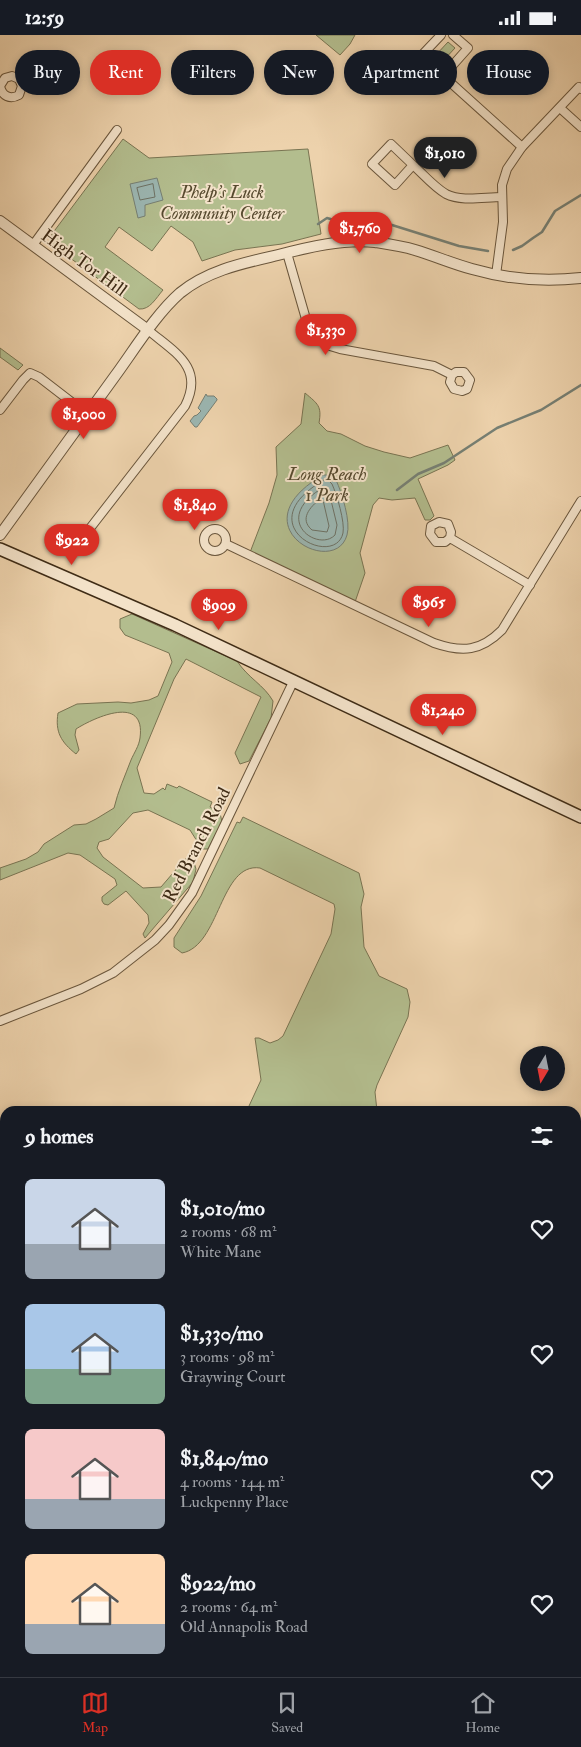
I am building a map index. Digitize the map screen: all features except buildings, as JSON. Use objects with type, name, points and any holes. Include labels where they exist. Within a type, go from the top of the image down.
[{"type":"main road","points":[[0,549],[175,625],[581,817]]},
{"type":"street","points":[[427,50],[441,35]]},
{"type":"street","points":[[454,35],[468,49],[457,61]]},
{"type":"street","points":[[496,275],[503,222],[502,185],[507,169],[522,147],[579,87],[581,89]]},
{"type":"street","points":[[457,89],[522,147]]},
{"type":"street","points":[[560,108],[581,127]]},
{"type":"street","points":[[33,245],[118,129]]},
{"type":"street","points":[[413,165],[395,185],[372,164],[391,144],[439,189],[452,196],[465,198],[502,197]]},
{"type":"street","name":"High Tor Hill","points":[[2,225],[33,245],[148,330]]},
{"type":"street","points":[[0,535],[148,330],[179,294],[198,281],[226,269],[288,253],[336,243],[372,242],[413,249],[454,264],[496,275],[542,279],[581,277]]},
{"type":"street","points":[[288,253],[306,319],[310,328],[324,342],[340,349],[434,366],[452,375]]},
{"type":"street","points":[[84,536],[186,405],[192,392],[191,374],[182,357],[148,330]]},
{"type":"street","points":[[0,410],[30,373],[39,377],[87,414]]},
{"type":"street","points":[[226,544],[425,639],[448,648],[468,649],[490,641],[502,629],[581,501]]},
{"type":"street","points":[[450,538],[530,585]]},
{"type":"street","name":"Red Branch Road","points":[[0,1021],[81,989],[113,973],[155,940],[169,925],[192,893],[294,680]]},
{"type":"green space","points":[[316,35],[355,35],[340,55]]},
{"type":"green space","points":[[448,42],[455,48],[453,50],[441,50]]},
{"type":"green space","name":"Phelp's Luck Community Center","points":[[123,139],[149,158],[308,149],[321,234],[282,244],[235,250],[202,261],[193,242],[171,226],[152,251],[119,227],[105,247],[163,290],[150,306],[139,309],[54,246],[51,240],[52,234]]},
{"type":"green space","points":[[0,348],[23,365],[18,370],[0,357]]},
{"type":"green space","name":"Long Reach 1 Park","points":[[305,393],[318,406],[320,413],[319,423],[327,431],[341,434],[365,446],[410,458],[448,445],[455,460],[418,479],[434,516],[430,520],[425,520],[415,498],[392,500],[379,498],[373,505],[360,553],[365,573],[354,605],[249,555],[269,503],[277,475],[276,447],[301,424]]},
{"type":"green space","points":[[132,614],[237,661],[273,701],[271,718],[249,761],[240,764],[235,753],[261,697],[186,659],[174,679],[137,768],[144,793],[154,794],[163,788],[165,790],[167,784],[177,788],[179,786],[212,802],[210,807],[220,813],[222,822],[208,849],[202,849],[190,830],[148,810],[133,813],[109,839],[99,842],[97,848],[103,857],[143,888],[161,887],[185,859],[193,859],[196,869],[193,882],[145,938],[143,934],[149,923],[148,915],[126,891],[108,905],[104,904],[102,897],[117,885],[115,879],[80,855],[68,853],[0,880],[0,868],[26,859],[38,852],[44,844],[74,825],[86,824],[114,808],[131,760],[138,747],[140,724],[135,716],[127,713],[106,715],[76,729],[75,735],[79,750],[76,754],[60,736],[57,720],[58,713],[77,704],[131,703],[149,700],[158,696],[172,662],[169,653],[125,635],[120,628],[120,619]]},
{"type":"green space","points":[[243,817],[359,873],[364,894],[361,907],[364,947],[379,976],[407,989],[410,1002],[408,1017],[377,1085],[375,1092],[376,1106],[249,1106],[261,1080],[255,1038],[270,1043],[283,1036],[331,934],[335,909],[334,904],[260,868],[247,870],[236,878],[205,936],[195,947],[182,953],[174,947],[174,938],[201,896],[237,822],[240,823]]},
{"type":"water","points":[[157,178],[163,200],[145,205],[145,216],[138,218],[130,184]]},
{"type":"water","points":[[206,394],[207,396],[214,396],[217,400],[197,427],[195,427],[190,421],[201,411],[198,408]]},
{"type":"water","points":[[323,475],[336,480],[348,523],[347,535],[339,547],[326,551],[311,549],[298,541],[289,528],[288,512],[298,494]]},
{"type":"waterway","points":[[513,250],[542,232],[555,211],[581,195]]},
{"type":"waterway","points":[[318,224],[327,218],[341,222],[392,225],[459,246],[488,251]]},
{"type":"waterway","points":[[397,490],[418,474],[444,463],[497,428],[541,410],[581,385]]}]
